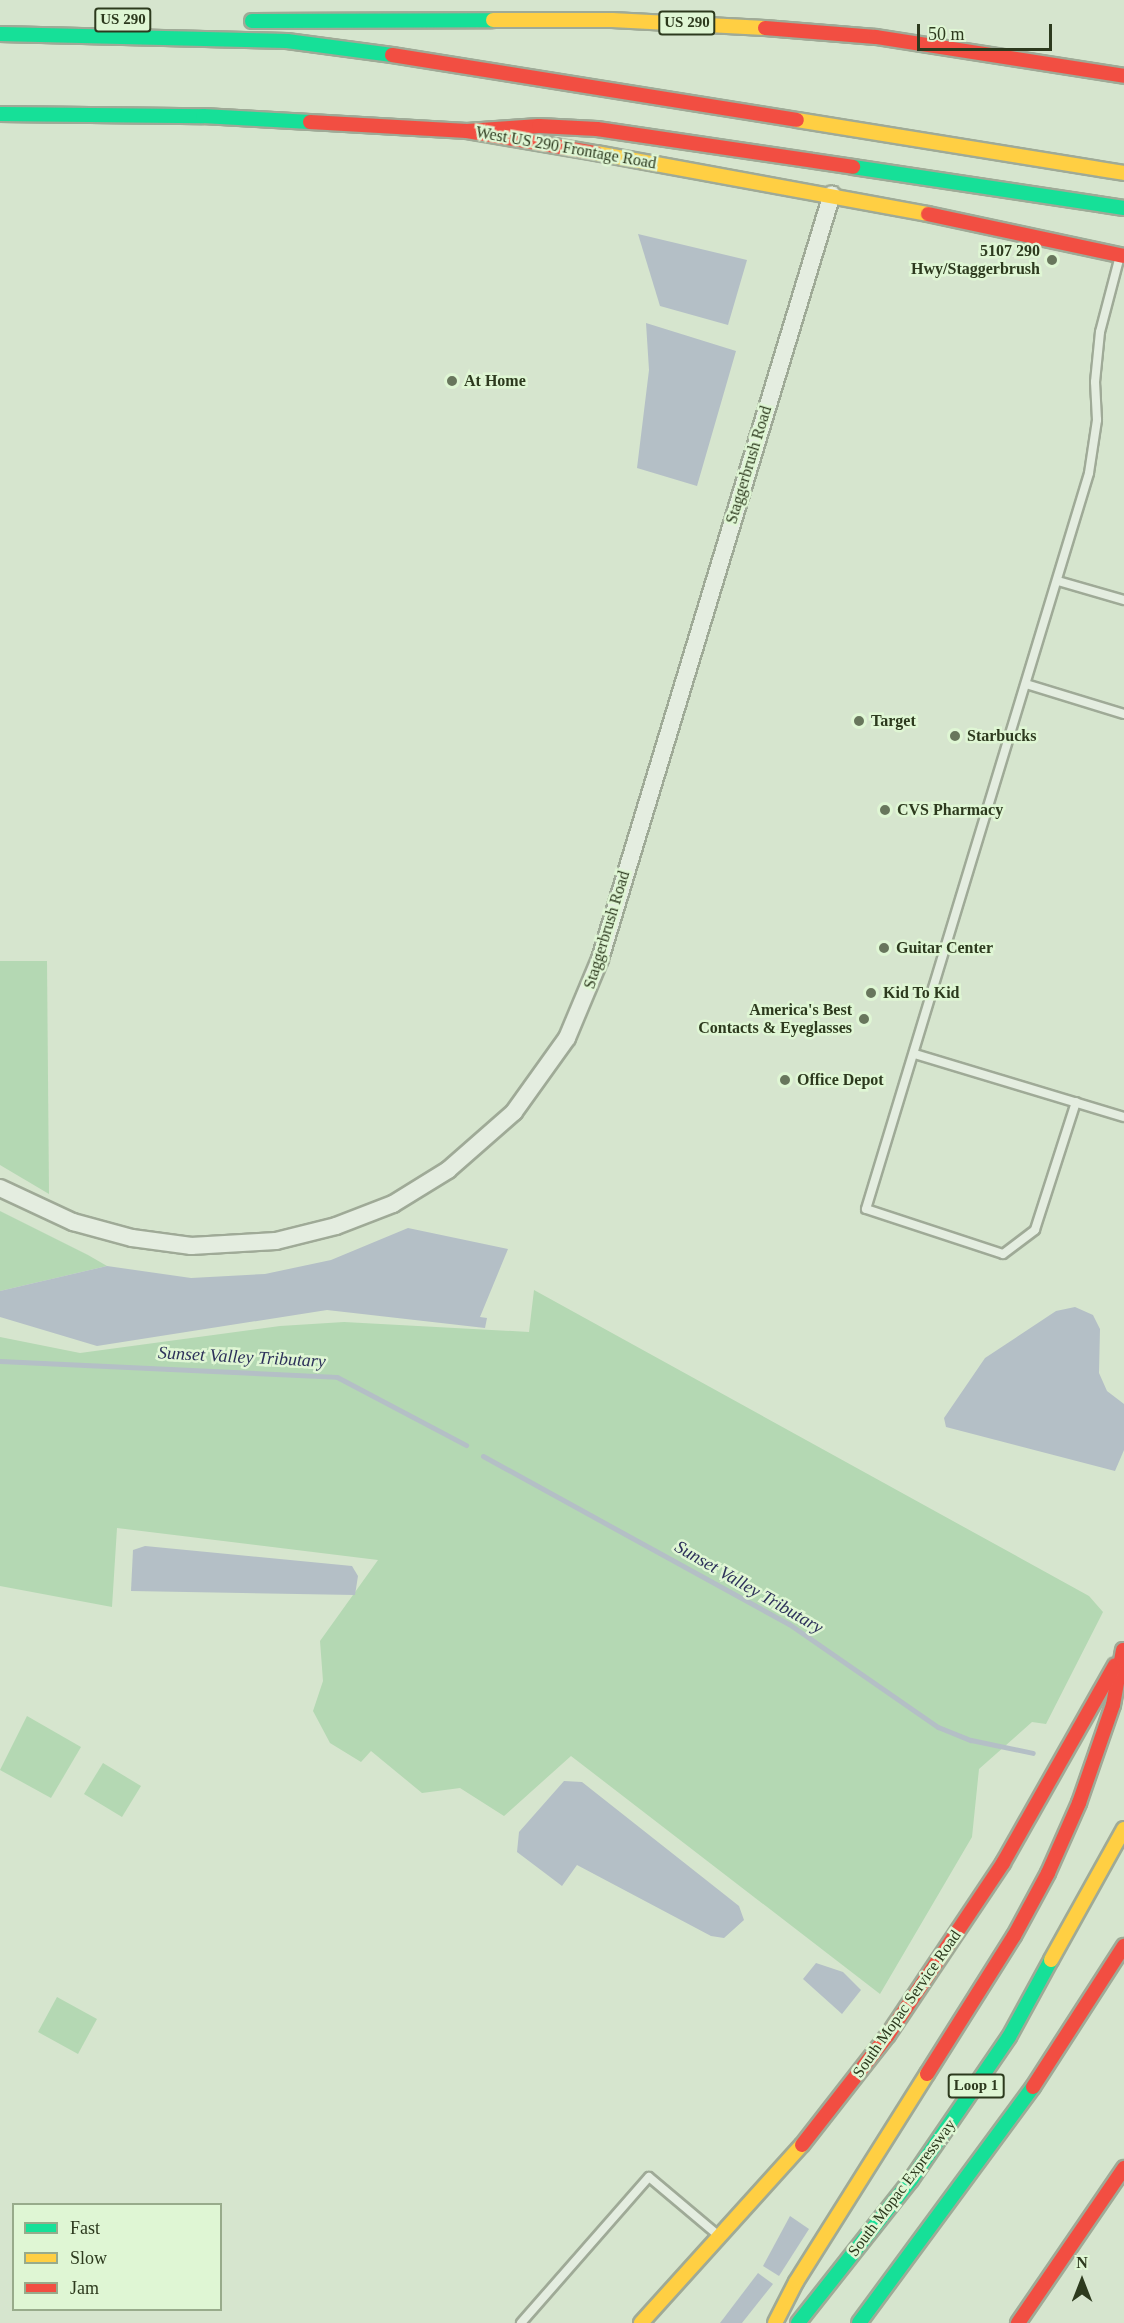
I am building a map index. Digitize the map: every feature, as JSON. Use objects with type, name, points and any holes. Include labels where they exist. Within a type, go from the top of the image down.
[{"type":"main road","name":"US 290","points":[[287,41],[240,21],[612,20],[730,25],[887,39],[1009,55],[1124,76]]},
{"type":"main road","points":[[0,34],[287,41],[443,62],[1124,173]]},
{"type":"main road","name":"West US 290 Frontage Road","points":[[0,114],[203,116],[467,131],[832,194],[1122,256]]},
{"type":"main road","points":[[467,131],[539,126],[597,129],[1124,208]]},
{"type":"main road","points":[[775,2323],[796,2282],[1014,1936],[1048,1873],[1079,1803],[1113,1705],[1124,1649]]},
{"type":"main road","name":"South Mopac Service Road","points":[[641,2323],[792,2158],[926,1980],[1003,1863],[1124,1649]]},
{"type":"main road","name":"South Mopac Expressway","points":[[798,2323],[911,2181],[1009,2037],[1124,1829]]},
{"type":"main road","name":"Loop 1","points":[[859,2323],[948,2207],[1030,2092],[1124,1946]]},
{"type":"main road","points":[[1018,2323],[1124,2168]]},
{"type":"street","name":"Staggerbrush Road","points":[[0,1188],[73,1222],[132,1238],[209,1246],[276,1241],[364,1216],[420,1189],[474,1150],[514,1112],[567,1038],[600,958],[832,194]]},
{"type":"lane","points":[[1076,1102],[1035,1230],[1004,1254],[866,1209],[915,1054],[1089,473],[1097,420],[1095,382],[1100,332],[1122,256]]},
{"type":"lane","points":[[1058,581],[1124,600]]},
{"type":"lane","points":[[1026,684],[1124,714]]},
{"type":"lane","points":[[915,1054],[1124,1117]]},
{"type":"lane","points":[[521,2323],[649,2178],[721,2238]]},
{"type":"green space","points":[[0,961],[47,961],[49,1194],[0,1165]]},
{"type":"green space","points":[[0,1211],[88,1255],[107,1266],[0,1291]]},
{"type":"green space","points":[[534,1290],[1089,1596],[1103,1612],[1046,1724],[1032,1722],[979,1769],[972,1837],[880,1994],[571,1756],[504,1816],[460,1788],[422,1793],[371,1751],[361,1762],[330,1743],[313,1711],[323,1681],[320,1641],[378,1560],[117,1528],[112,1607],[0,1586],[0,1337],[80,1353],[280,1326],[344,1322],[529,1332]]},
{"type":"green space","points":[[27,1716],[81,1747],[51,1798],[0,1770]]},
{"type":"green space","points":[[103,1763],[141,1786],[122,1817],[84,1794]]},
{"type":"green space","points":[[57,1997],[97,2019],[78,2054],[38,2032]]},
{"type":"shaded area","points":[[638,234],[747,260],[728,325],[660,306]]},
{"type":"shaded area","points":[[646,323],[736,351],[697,486],[637,468],[649,370]]},
{"type":"shaded area","points":[[408,1228],[508,1249],[480,1317],[487,1318],[485,1328],[327,1310],[97,1346],[0,1317],[0,1291],[107,1266],[191,1278],[265,1274],[331,1260]]},
{"type":"shaded area","points":[[1075,1307],[1093,1315],[1100,1329],[1099,1373],[1107,1391],[1124,1404],[1124,1450],[1115,1471],[946,1427],[944,1418],[985,1358],[1056,1311]]},
{"type":"shaded area","points":[[145,1546],[352,1566],[358,1576],[355,1595],[131,1591],[133,1550]]},
{"type":"shaded area","points":[[564,1781],[582,1782],[739,1906],[744,1920],[724,1938],[711,1936],[577,1865],[562,1886],[517,1852],[519,1832]]},
{"type":"shaded area","points":[[816,1963],[843,1972],[861,1990],[842,2014],[803,1979]]},
{"type":"shaded area","points":[[790,2216],[809,2229],[779,2276],[763,2266]]},
{"type":"shaded area","points":[[758,2273],[773,2284],[742,2323],[720,2323]]},
{"type":"waterway","name":"Sunset Valley Tributary","points":[[0,1361],[337,1377],[466,1445]]},
{"type":"waterway","name":"Sunset Valley Tributary","points":[[483,1456],[789,1624],[938,1727],[971,1740],[1033,1753]]},
{"type":"traffic: fast","points":[[252,21],[493,20]]},
{"type":"traffic: fast","points":[[0,34],[287,41],[392,55]]},
{"type":"traffic: fast","points":[[0,114],[203,116],[310,122]]},
{"type":"traffic: fast","points":[[853,167],[1124,208]]},
{"type":"traffic: fast","points":[[798,2323],[911,2180],[1009,2037],[1051,1960]]},
{"type":"traffic: fast","points":[[859,2323],[1033,2087]]},
{"type":"traffic: slow","points":[[493,20],[612,20],[765,28]]},
{"type":"traffic: slow","points":[[797,120],[1124,173]]},
{"type":"traffic: slow","points":[[596,153],[928,214]]},
{"type":"traffic: slow","points":[[1051,1960],[1124,1829]]},
{"type":"traffic: slow","points":[[775,2323],[796,2282],[927,2074]]},
{"type":"traffic: slow","points":[[641,2323],[802,2145]]},
{"type":"traffic: jam","points":[[765,28],[876,37],[1124,76]]},
{"type":"traffic: jam","points":[[392,55],[797,120]]},
{"type":"traffic: jam","points":[[310,122],[467,131],[596,153]]},
{"type":"traffic: jam","points":[[467,131],[539,126],[597,129],[853,167]]},
{"type":"traffic: jam","points":[[928,214],[1124,256]]},
{"type":"traffic: jam","points":[[927,2074],[1014,1936],[1048,1873],[1079,1803],[1113,1705],[1123,1650]]},
{"type":"traffic: jam","points":[[802,2145],[888,2035],[1003,1863],[1115,1665]]},
{"type":"traffic: jam","points":[[1033,2087],[1124,1946]]},
{"type":"traffic: jam","points":[[1018,2323],[1124,2168]]},
{"type":"place","name":"5107 290 Hwy/Staggerbrush","points":[[1052,260]]},
{"type":"place","name":"At Home","points":[[452,381]]},
{"type":"place","name":"Target","points":[[859,721]]},
{"type":"place","name":"Starbucks","points":[[955,736]]},
{"type":"place","name":"CVS Pharmacy","points":[[885,810]]},
{"type":"place","name":"Guitar Center","points":[[884,948]]},
{"type":"place","name":"Kid To Kid","points":[[871,993]]},
{"type":"place","name":"America's Best Contacts & Eyeglasses","points":[[864,1019]]},
{"type":"place","name":"Office Depot","points":[[785,1080]]}]
